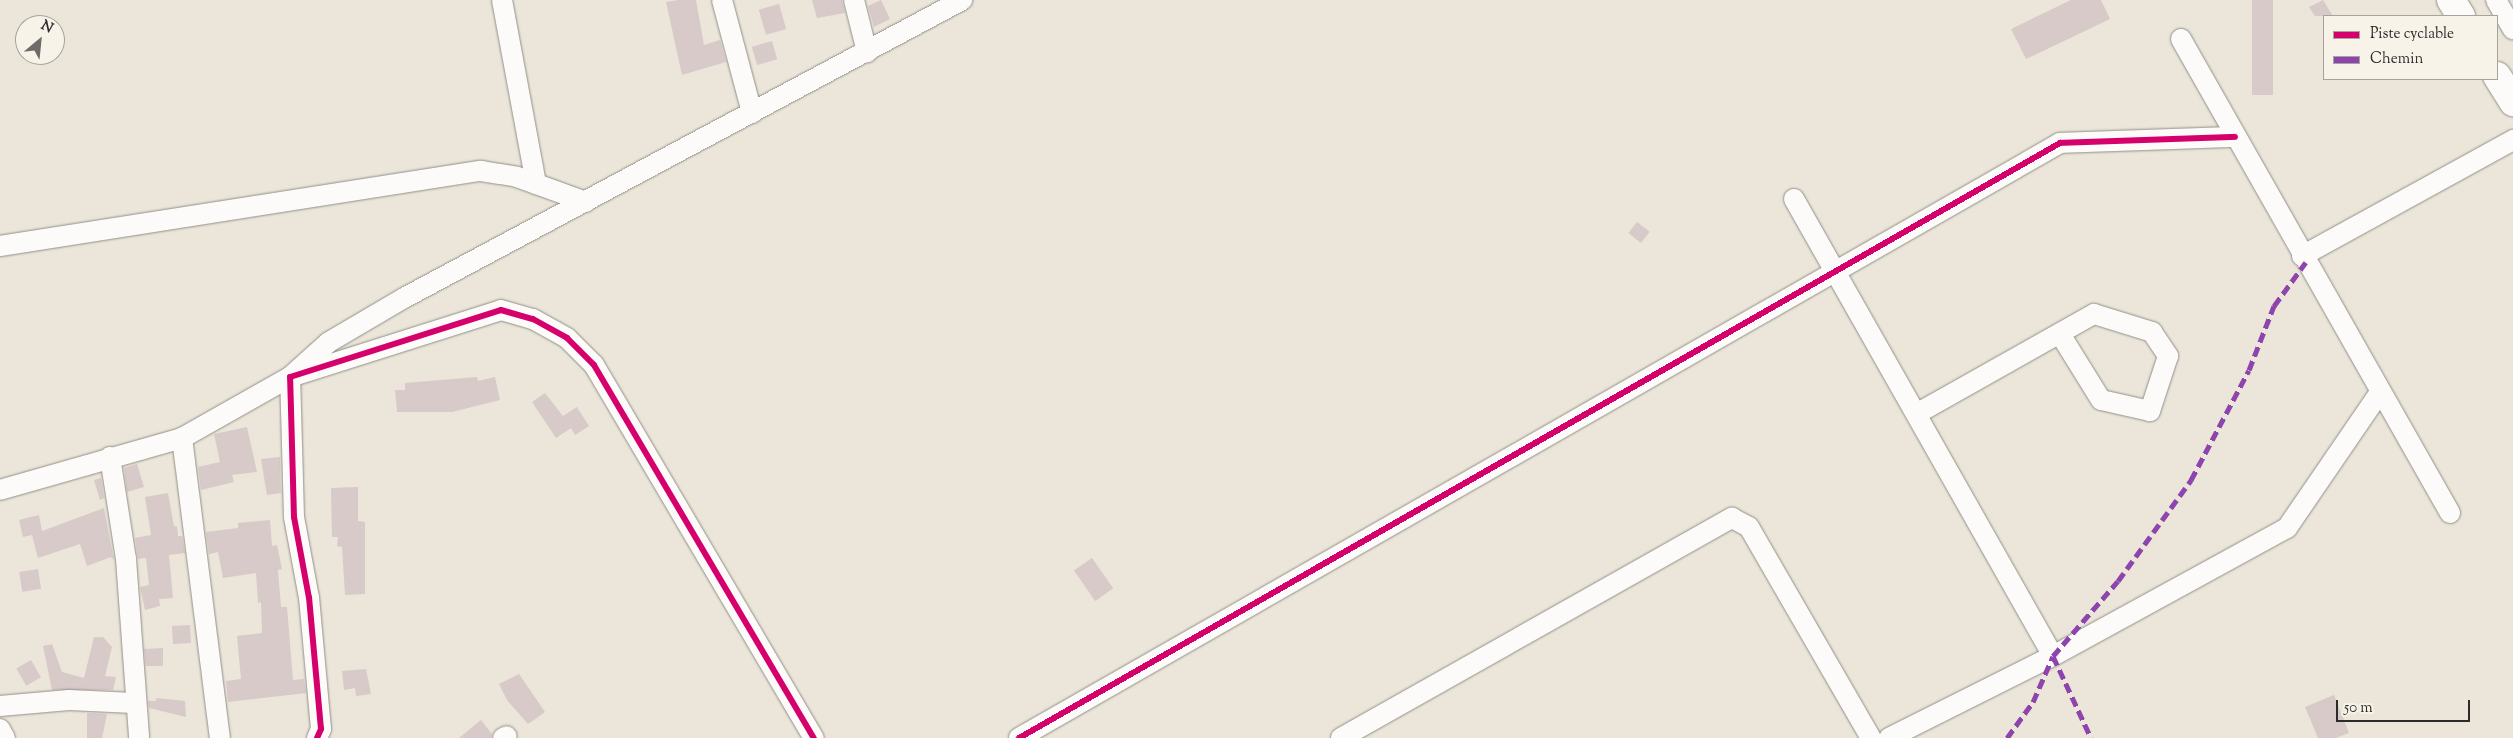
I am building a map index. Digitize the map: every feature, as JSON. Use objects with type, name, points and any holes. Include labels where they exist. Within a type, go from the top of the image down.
[{"type":"highway","points":[[2451,0],[2459,15]]},
{"type":"highway","points":[[2498,78],[2513,102]]},
{"type":"street","points":[[502,0],[536,184]]},
{"type":"street","points":[[722,0],[752,113]]},
{"type":"street","points":[[854,0],[867,52]]},
{"type":"street","points":[[2496,0],[2513,29]]},
{"type":"street","points":[[317,738],[321,729],[310,607],[294,517],[290,377],[329,342],[404,298],[867,52],[958,1]]},
{"type":"street","points":[[2181,39],[2302,256],[2450,513]]},
{"type":"street","points":[[1024,737],[1835,270],[2060,143],[2235,137]]},
{"type":"street","points":[[2302,256],[2513,140]]},
{"type":"street","points":[[0,246],[481,171],[536,184],[586,202]]},
{"type":"street","points":[[1794,198],[1918,413],[2054,656]]},
{"type":"street","points":[[0,490],[110,457],[182,438],[290,377],[501,310],[533,319],[567,338],[594,365],[814,738]]},
{"type":"street","points":[[1918,413],[2094,314],[2152,332],[2168,356],[2150,411],[2102,400],[2060,334]]},
{"type":"street","points":[[1890,738],[2054,656],[2287,528],[2380,392]]},
{"type":"street","points":[[182,438],[220,738]]},
{"type":"street","points":[[110,457],[126,559],[134,703],[139,738]]},
{"type":"street","points":[[1340,738],[1732,518],[1749,527],[1871,738]]},
{"type":"street","points":[[0,706],[69,700],[134,703]]},
{"type":"street","points":[[0,729],[5,738]]},
{"type":"building","points":[[696,0],[704,45],[720,40],[726,62],[682,75],[666,2]]},
{"type":"building","points":[[812,0],[842,0],[845,13],[817,18]]},
{"type":"building","points":[[881,0],[890,19],[874,27],[868,6]]},
{"type":"building","points":[[2071,0],[2101,0],[2110,19],[2026,59],[2011,29]]},
{"type":"building","points":[[2252,0],[2273,0],[2273,95],[2252,95]]},
{"type":"building","points":[[2323,0],[2332,15],[2315,16],[2309,7]]},
{"type":"building","points":[[779,4],[786,29],[766,35],[759,10]]},
{"type":"building","points":[[772,41],[777,59],[757,65],[752,47]]},
{"type":"building","points":[[1637,222],[1650,232],[1641,243],[1628,233]]},
{"type":"building","points":[[477,377],[478,381],[495,377],[500,400],[452,412],[397,412],[395,390],[405,390],[405,383]]},
{"type":"building","points":[[545,393],[563,416],[577,407],[589,426],[575,435],[571,428],[556,438],[532,402]]},
{"type":"building","points":[[247,427],[257,472],[232,475],[234,482],[201,490],[198,467],[220,462],[214,434]]},
{"type":"building","points":[[280,457],[281,493],[267,495],[261,459]]},
{"type":"building","points":[[137,464],[144,487],[127,492],[124,468]]},
{"type":"building","points":[[101,478],[104,498],[100,500],[94,480]]},
{"type":"building","points":[[358,487],[358,521],[365,522],[365,594],[345,595],[342,547],[337,546],[338,537],[332,537],[331,488]]},
{"type":"building","points":[[168,493],[174,526],[177,526],[178,536],[182,536],[185,553],[169,555],[173,598],[159,599],[160,606],[145,610],[140,587],[149,585],[146,558],[138,559],[135,538],[151,535],[145,497]]},
{"type":"building","points":[[104,508],[114,560],[111,557],[87,566],[80,544],[38,558],[32,535],[23,537],[19,520],[39,515],[42,531]]},
{"type":"building","points":[[270,520],[272,546],[277,545],[282,569],[278,570],[281,607],[287,607],[293,680],[304,679],[306,693],[228,702],[226,681],[241,679],[237,636],[262,633],[261,602],[258,603],[256,573],[223,578],[218,552],[209,554],[206,532],[238,528],[238,523]]},
{"type":"building","points":[[1092,558],[1113,588],[1095,601],[1074,571]]},
{"type":"building","points":[[38,569],[41,589],[22,592],[19,572]]},
{"type":"building","points":[[190,625],[191,643],[173,644],[172,626]]},
{"type":"building","points":[[94,637],[103,637],[112,647],[105,676],[116,677],[113,690],[52,690],[43,646],[52,644],[62,672],[84,678]]},
{"type":"building","points":[[163,648],[163,666],[146,666],[144,649]]},
{"type":"building","points":[[31,660],[41,677],[26,686],[16,668]]},
{"type":"building","points":[[366,669],[371,694],[356,696],[355,688],[344,690],[342,671]]},
{"type":"building","points":[[519,674],[545,712],[528,724],[507,700],[499,684]]},
{"type":"building","points":[[2334,695],[2349,733],[2336,738],[2318,738],[2305,707]]},
{"type":"building","points":[[156,698],[185,701],[186,717],[149,708],[148,701],[156,701]]},
{"type":"building","points":[[87,713],[107,714],[102,738],[87,738]]},
{"type":"building","points":[[481,720],[492,734],[491,738],[459,738]]},
{"type":"marked path","points":[[2007,738],[2033,702],[2053,656],[2118,581],[2191,480],[2249,370],[2274,306],[2306,262]]},
{"type":"marked path","points":[[2053,656],[2091,738]]},
{"type":"cycle path","points":[[1019,738],[2060,143],[2235,137]]},
{"type":"cycle path","points":[[317,738],[321,729],[309,598],[294,517],[290,377],[501,310],[533,319],[567,338],[594,365],[814,738]]}]
